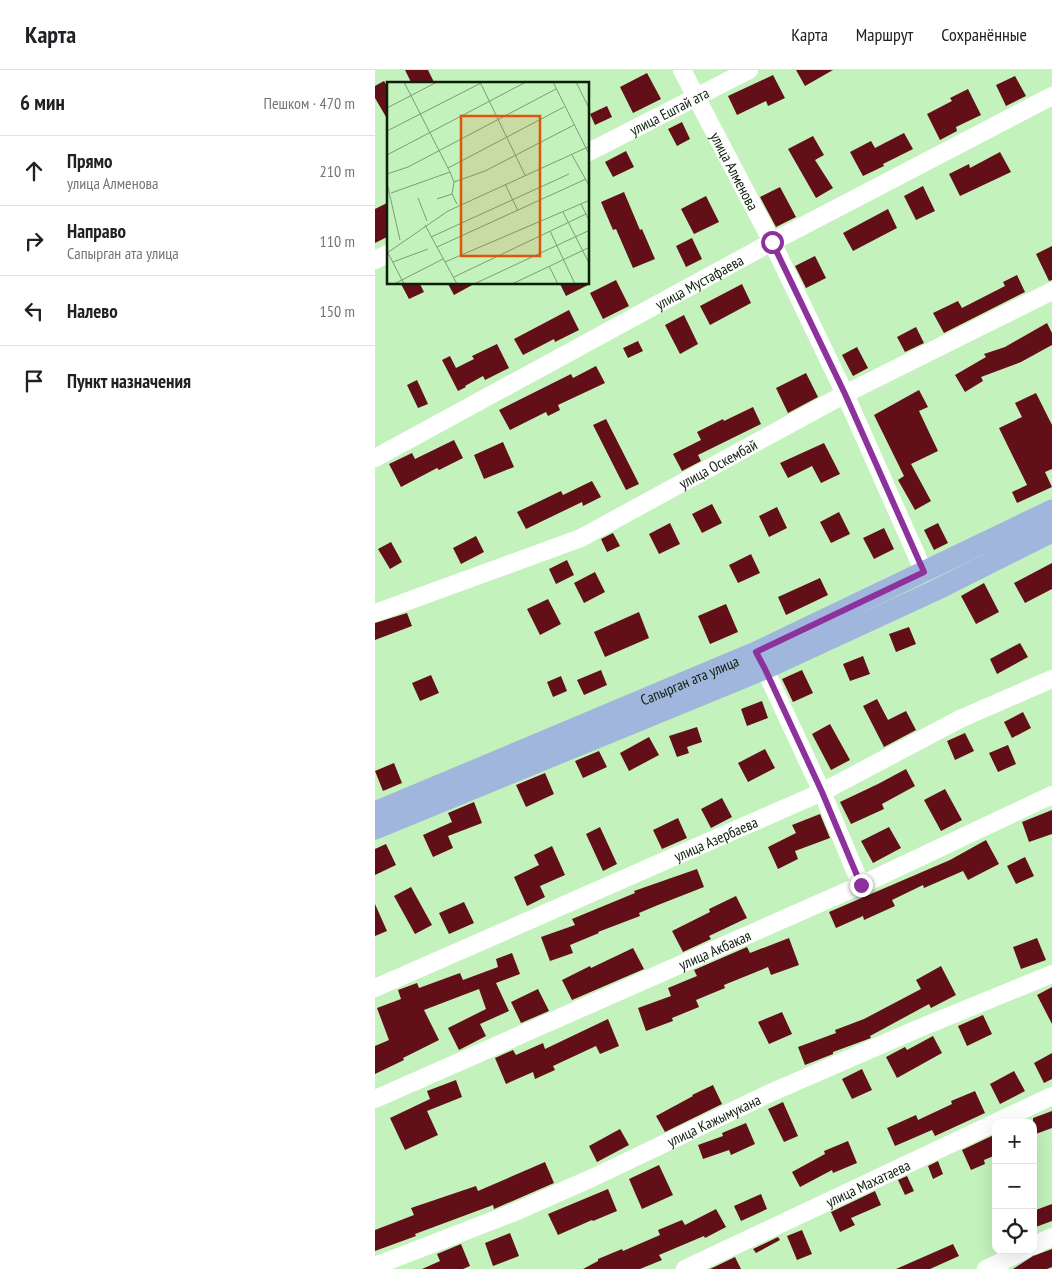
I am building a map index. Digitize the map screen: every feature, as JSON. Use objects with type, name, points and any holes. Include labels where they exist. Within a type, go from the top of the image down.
[{"type":"main road","name":"Сапырган ата улица","points":[[375,829],[761,660],[924,572],[1052,510]]},
{"type":"main road","name":"Сапырган ата улица","points":[[375,812],[934,590],[1052,532]]},
{"type":"street","name":"улица Алменова","points":[[682,70],[772,242],[845,394],[924,572]]},
{"type":"street","name":"улица Ештай ата","points":[[590,151],[749,70]]},
{"type":"street","name":"улица Мустафаева","points":[[375,458],[772,242],[1052,96]]},
{"type":"street","points":[[375,260],[387,254]]},
{"type":"street","name":"улица Оскембай","points":[[375,613],[581,538],[845,394],[1052,292]]},
{"type":"street","points":[[761,660],[822,792],[861,885]]},
{"type":"street","name":"улица Азербаева","points":[[375,988],[822,792],[960,719],[1052,679]]},
{"type":"street","name":"улица Акбакая","points":[[375,1099],[861,885],[1052,795]]},
{"type":"street","name":"улица Кажымукана","points":[[375,1266],[515,1212],[601,1174],[768,1094],[915,1030],[1052,974]]},
{"type":"street","name":"улица Махатаева","points":[[685,1269],[1052,1096]]},
{"type":"street","points":[[1037,1244],[1052,1238]]},
{"type":"street","points":[[986,1269],[1017,1254]]},
{"type":"building","points":[[405,70],[428,70],[434,82],[411,82]]},
{"type":"building","points":[[796,70],[833,70],[805,86]]},
{"type":"building","points":[[647,73],[661,99],[633,113],[620,87]]},
{"type":"building","points":[[773,75],[785,98],[768,106],[766,101],[737,115],[728,96]]},
{"type":"building","points":[[1015,76],[1026,96],[1006,106],[996,85]]},
{"type":"building","points":[[384,81],[387,86],[387,119],[375,98],[375,86]]},
{"type":"building","points":[[968,89],[981,115],[956,127],[957,131],[940,140],[927,114],[952,101],[950,98]]},
{"type":"building","points":[[607,106],[612,117],[595,125],[590,114]]},
{"type":"building","points":[[682,122],[690,139],[677,146],[668,129]]},
{"type":"building","points":[[904,133],[913,149],[863,176],[850,152],[871,141],[875,148]]},
{"type":"building","points":[[813,136],[824,155],[815,160],[833,188],[816,198],[788,149]]},
{"type":"building","points":[[626,151],[634,167],[613,177],[605,162]]},
{"type":"building","points":[[1000,152],[1011,172],[960,196],[949,174],[969,164],[970,168]]},
{"type":"building","points":[[923,186],[935,211],[916,220],[904,196]]},
{"type":"building","points":[[780,187],[796,217],[776,227],[760,197]]},
{"type":"building","points":[[624,192],[655,259],[633,268],[616,229],[613,230],[601,202]]},
{"type":"building","points":[[706,196],[719,222],[694,234],[681,209]]},
{"type":"building","points":[[387,203],[387,237],[375,243],[375,209]]},
{"type":"building","points":[[888,209],[897,228],[853,251],[843,233]]},
{"type":"building","points":[[692,238],[702,259],[686,267],[676,246]]},
{"type":"building","points":[[1052,246],[1052,280],[1049,281],[1036,254]]},
{"type":"building","points":[[815,256],[826,278],[806,288],[795,266]]},
{"type":"building","points":[[1017,275],[1025,292],[944,333],[933,313],[958,301],[962,308],[1005,286],[1003,282]]},
{"type":"building","points":[[616,280],[629,306],[603,319],[590,293]]},
{"type":"building","points":[[742,284],[751,303],[710,325],[700,306]]},
{"type":"building","points":[[402,285],[420,285],[424,292],[409,299]]},
{"type":"building","points":[[449,285],[472,285],[454,295]]},
{"type":"building","points":[[560,285],[588,285],[566,296]]},
{"type":"building","points":[[569,310],[579,330],[555,342],[554,339],[523,355],[514,339]]},
{"type":"building","points":[[684,315],[698,344],[680,354],[665,325]]},
{"type":"building","points":[[1047,323],[1052,333],[1052,345],[1021,362],[981,377],[983,381],[965,392],[955,375],[986,357],[984,354],[1005,347]]},
{"type":"building","points":[[916,327],[924,343],[905,352],[897,337]]},
{"type":"building","points":[[638,341],[643,351],[628,358],[623,348]]},
{"type":"building","points":[[497,344],[509,368],[485,380],[483,376],[458,391],[442,360],[450,356],[456,368],[474,359],[472,356]]},
{"type":"building","points":[[857,347],[868,368],[853,376],[842,355]]},
{"type":"building","points":[[596,366],[605,383],[558,405],[560,410],[548,416],[546,412],[510,430],[499,410],[571,374],[573,378]]},
{"type":"building","points":[[806,373],[818,397],[788,413],[776,388]]},
{"type":"building","points":[[417,380],[428,404],[418,408],[407,385]]},
{"type":"building","points":[[919,390],[928,407],[919,411],[938,451],[911,464],[931,501],[915,510],[898,480],[904,476],[874,415]]},
{"type":"building","points":[[1036,393],[1052,425],[1052,469],[1045,472],[1052,487],[1017,503],[1012,492],[1027,485],[999,428],[1022,417],[1015,403]]},
{"type":"building","points":[[753,407],[761,424],[698,455],[701,461],[682,471],[673,454],[701,440],[697,432]]},
{"type":"building","points":[[606,419],[639,484],[626,490],[593,425]]},
{"type":"building","points":[[454,440],[463,458],[439,470],[437,468],[401,487],[389,464],[412,453],[415,459]]},
{"type":"building","points":[[503,442],[514,467],[484,479],[474,455]]},
{"type":"building","points":[[824,443],[840,474],[821,483],[812,466],[788,478],[780,463]]},
{"type":"building","points":[[592,481],[601,497],[583,506],[582,502],[526,529],[517,512],[561,491],[563,495]]},
{"type":"building","points":[[712,504],[722,523],[702,533],[692,514]]},
{"type":"building","points":[[777,507],[787,528],[769,537],[759,516]]},
{"type":"building","points":[[839,512],[850,534],[831,543],[820,522]]},
{"type":"building","points":[[670,523],[680,544],[659,554],[649,534]]},
{"type":"building","points":[[938,523],[948,543],[934,550],[924,530]]},
{"type":"building","points":[[884,528],[894,549],[874,559],[863,538]]},
{"type":"building","points":[[613,533],[620,546],[607,552],[601,539]]},
{"type":"building","points":[[476,536],[484,552],[461,564],[453,548]]},
{"type":"building","points":[[391,542],[402,562],[390,569],[378,549]]},
{"type":"building","points":[[751,554],[760,573],[738,583],[729,565]]},
{"type":"building","points":[[567,560],[574,575],[556,584],[549,569]]},
{"type":"building","points":[[1052,563],[1052,589],[1025,603],[1014,583]]},
{"type":"building","points":[[595,572],[605,592],[584,603],[574,583]]},
{"type":"building","points":[[820,578],[828,595],[786,615],[778,597]]},
{"type":"building","points":[[984,583],[999,612],[976,624],[961,596]]},
{"type":"building","points":[[548,599],[561,624],[540,635],[527,609]]},
{"type":"building","points":[[726,604],[738,632],[710,644],[698,616]]},
{"type":"building","points":[[639,612],[649,638],[605,657],[594,632]]},
{"type":"building","points":[[407,613],[412,626],[375,640],[375,623]]},
{"type":"building","points":[[909,627],[916,644],[896,652],[889,634]]},
{"type":"building","points":[[1020,643],[1028,657],[997,674],[990,659]]},
{"type":"building","points":[[863,656],[870,674],[850,681],[843,664]]},
{"type":"building","points":[[601,670],[607,685],[584,695],[577,680]]},
{"type":"building","points":[[802,670],[813,693],[793,702],[782,679]]},
{"type":"building","points":[[431,675],[439,693],[420,701],[412,683]]},
{"type":"building","points":[[561,676],[567,691],[553,697],[547,682]]},
{"type":"building","points":[[877,699],[888,720],[906,711],[916,730],[884,747],[863,706]]},
{"type":"building","points":[[762,701],[768,718],[747,726],[741,709]]},
{"type":"building","points":[[1023,712],[1031,728],[1012,738],[1004,722]]},
{"type":"building","points":[[830,724],[850,760],[831,770],[812,734]]},
{"type":"building","points":[[697,727],[702,742],[687,747],[689,753],[677,757],[669,736]]},
{"type":"building","points":[[965,733],[974,751],[955,760],[947,741]]},
{"type":"building","points":[[649,737],[659,755],[629,771],[620,753]]},
{"type":"building","points":[[1008,745],[1016,764],[998,772],[989,753]]},
{"type":"building","points":[[765,749],[775,768],[748,782],[738,763]]},
{"type":"building","points":[[599,751],[607,767],[583,778],[575,761]]},
{"type":"building","points":[[394,763],[402,783],[383,791],[375,771]]},
{"type":"building","points":[[906,769],[915,786],[882,804],[884,809],[851,824],[840,802]]},
{"type":"building","points":[[545,773],[554,794],[526,807],[516,785]]},
{"type":"building","points":[[945,789],[962,820],[941,831],[924,800]]},
{"type":"building","points":[[722,798],[732,817],[711,828],[701,809]]},
{"type":"building","points":[[474,802],[482,823],[448,836],[453,848],[433,857],[423,835],[452,822],[448,813]]},
{"type":"building","points":[[1052,810],[1052,834],[1029,842],[1022,822]]},
{"type":"building","points":[[820,814],[830,838],[795,851],[798,859],[778,869],[768,847],[796,833],[792,825]]},
{"type":"building","points":[[678,818],[687,838],[662,849],[653,830]]},
{"type":"building","points":[[600,827],[617,864],[603,871],[586,834]]},
{"type":"building","points":[[889,827],[901,848],[873,863],[861,841]]},
{"type":"building","points":[[986,840],[999,864],[968,880],[963,871],[924,888],[923,885],[892,900],[895,906],[864,920],[863,916],[836,928],[829,912],[950,860]]},
{"type":"building","points":[[386,844],[396,865],[375,875],[375,849]]},
{"type":"building","points":[[552,846],[565,875],[540,886],[545,897],[527,906],[514,877],[539,865],[534,855]]},
{"type":"building","points":[[1025,857],[1034,876],[1016,884],[1007,866]]},
{"type":"building","points":[[697,869],[704,887],[639,913],[640,916],[570,945],[573,953],[550,961],[541,937],[575,925],[572,919],[635,893],[634,891]]},
{"type":"building","points":[[411,887],[432,925],[415,934],[394,896]]},
{"type":"building","points":[[736,896],[747,918],[709,936],[711,939],[683,952],[672,931],[710,912],[709,909]]},
{"type":"building","points":[[464,902],[474,923],[449,934],[439,913]]},
{"type":"building","points":[[375,904],[387,931],[375,936]]},
{"type":"building","points":[[789,938],[799,965],[771,975],[768,967],[724,985],[725,988],[696,1000],[699,1007],[672,1018],[673,1021],[646,1031],[638,1008],[671,996],[668,988],[697,976],[694,970],[747,947],[750,953]]},
{"type":"building","points":[[1037,938],[1046,960],[1021,969],[1013,947]]},
{"type":"building","points":[[633,948],[644,969],[572,1000],[562,980]]},
{"type":"building","points":[[512,953],[520,974],[496,983],[509,1011],[480,1024],[486,1036],[459,1050],[448,1028],[486,1009],[479,989],[424,1010],[439,1040],[375,1074],[375,1046],[389,1040],[377,1008],[401,999],[398,990],[417,983],[419,988],[460,973],[463,980],[498,967],[496,959]]},
{"type":"building","points":[[941,966],[956,995],[931,1008],[929,1004],[870,1036],[871,1038],[805,1065],[798,1047],[836,1033],[835,1030],[864,1019],[921,989],[916,980]]},
{"type":"building","points":[[1052,987],[1052,1024],[1037,995]]},
{"type":"building","points":[[538,989],[549,1011],[521,1023],[511,1002]]},
{"type":"building","points":[[782,1012],[792,1034],[769,1044],[758,1022]]},
{"type":"building","points":[[983,1015],[992,1034],[967,1046],[958,1026]]},
{"type":"building","points":[[608,1019],[619,1046],[600,1054],[596,1046],[553,1066],[555,1070],[535,1079],[533,1072],[506,1084],[495,1058],[513,1050],[516,1055],[543,1043],[545,1049]]},
{"type":"building","points":[[933,1036],[942,1053],[897,1078],[886,1057],[905,1047],[907,1050]]},
{"type":"building","points":[[1052,1053],[1052,1079],[1044,1083],[1034,1063]]},
{"type":"building","points":[[862,1069],[872,1090],[852,1099],[842,1079]]},
{"type":"building","points":[[1014,1071],[1025,1091],[1000,1104],[990,1084]]},
{"type":"building","points":[[456,1080],[462,1097],[427,1111],[438,1135],[405,1150],[390,1118],[430,1099],[427,1091]]},
{"type":"building","points":[[713,1085],[722,1104],[665,1132],[656,1116]]},
{"type":"building","points":[[975,1091],[985,1113],[935,1136],[932,1130],[895,1146],[887,1128],[916,1115],[918,1120],[952,1104],[951,1101]]},
{"type":"building","points":[[783,1102],[798,1136],[784,1142],[768,1109]]},
{"type":"building","points":[[1052,1111],[1052,1128],[1037,1134],[1037,1119],[1033,1118]]},
{"type":"building","points":[[746,1123],[755,1144],[731,1155],[729,1150],[703,1159],[698,1145],[723,1136],[722,1133]]},
{"type":"building","points":[[620,1129],[629,1145],[597,1162],[589,1146]]},
{"type":"building","points":[[992,1136],[992,1157],[984,1160],[985,1164],[971,1170],[962,1150]]},
{"type":"building","points":[[848,1141],[857,1163],[833,1173],[832,1170],[800,1187],[792,1172],[825,1154],[824,1151]]},
{"type":"building","points":[[938,1161],[943,1174],[933,1179],[928,1166]]},
{"type":"building","points":[[545,1162],[554,1183],[494,1209],[493,1205],[375,1251],[375,1230],[414,1215],[411,1208],[476,1186],[478,1191]]},
{"type":"building","points":[[659,1165],[673,1195],[642,1209],[629,1179]]},
{"type":"building","points":[[907,1176],[914,1191],[905,1195],[898,1180]]},
{"type":"building","points":[[608,1189],[617,1211],[558,1235],[548,1214]]},
{"type":"building","points":[[875,1191],[881,1205],[851,1218],[855,1225],[840,1232],[831,1212]]},
{"type":"building","points":[[761,1194],[767,1209],[741,1221],[734,1206]]},
{"type":"building","points":[[1052,1204],[1052,1221],[1037,1227],[1037,1210]]},
{"type":"building","points":[[716,1209],[726,1227],[705,1238],[704,1236],[659,1255],[662,1260],[640,1269],[583,1269],[598,1261],[598,1259],[622,1249],[623,1251],[660,1235],[658,1230],[682,1220],[685,1225]]},
{"type":"building","points":[[802,1230],[812,1254],[797,1260],[787,1236]]},
{"type":"building","points":[[510,1233],[519,1256],[493,1266],[485,1243]]},
{"type":"building","points":[[778,1237],[780,1240],[756,1253],[753,1249]]},
{"type":"building","points":[[461,1244],[470,1266],[463,1269],[422,1269],[440,1261],[437,1254]]},
{"type":"building","points":[[953,1244],[959,1256],[930,1269],[896,1269]]},
{"type":"building","points":[[1052,1249],[1052,1267],[1047,1269],[1013,1269],[1033,1256]]},
{"type":"building","points":[[735,1257],[741,1269],[710,1269]]},
{"type":"route","points":[[772,242],[845,394],[924,572],[756,652],[822,792],[861,885]]}]
